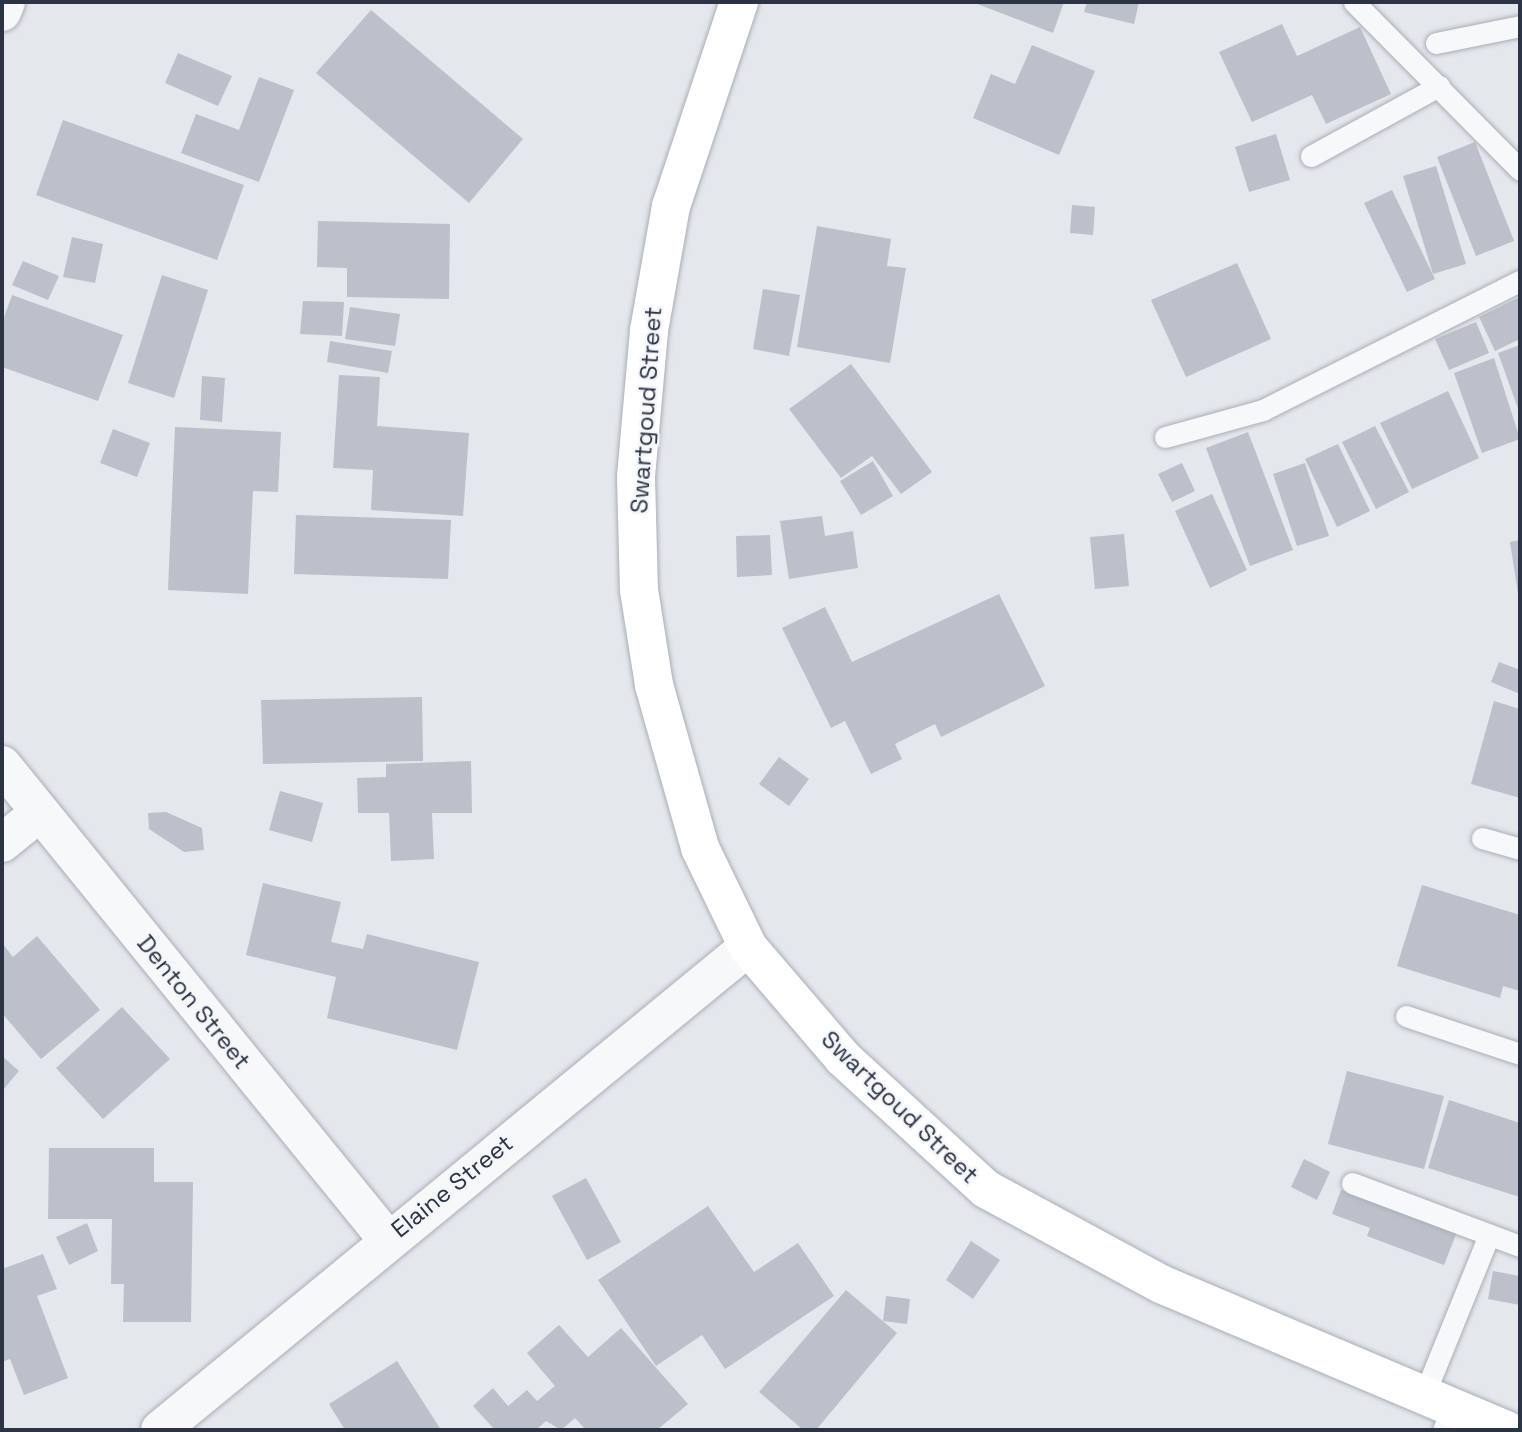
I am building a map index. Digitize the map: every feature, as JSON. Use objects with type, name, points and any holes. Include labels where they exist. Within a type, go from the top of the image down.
[{"type":"street","points":[[2,12],[6,2]]},
{"type":"street","name":"Swartgoud Street","points":[[738,2],[671,206],[649,331],[636,477],[639,590],[654,685],[701,848],[748,947],[843,1058],[986,1189],[1163,1285],[1440,1411],[1507,1430]]},
{"type":"street","name":"Denton Street","points":[[2,765],[387,1239]]},
{"type":"street","points":[[2,843],[39,813]]},
{"type":"street","name":"Elaine Street","points":[[160,1430],[387,1239],[748,947]]},
{"type":"lane","points":[[1354,2],[1520,170]]},
{"type":"lane","points":[[1436,43],[1520,26]]},
{"type":"lane","points":[[1311,156],[1439,86]]},
{"type":"lane","points":[[1165,437],[1263,410],[1520,281]]},
{"type":"lane","points":[[1482,838],[1520,849]]},
{"type":"lane","points":[[1406,1016],[1520,1054]]},
{"type":"lane","points":[[1352,1183],[1520,1246]]},
{"type":"lane","points":[[1440,1411],[1489,1235]]},
{"type":"building","points":[[972,2],[1064,2],[1053,33]]},
{"type":"building","points":[[1087,2],[1139,2],[1134,24],[1084,12]]},
{"type":"building","points":[[371,10],[523,139],[469,203],[316,73]]},
{"type":"building","points":[[1282,24],[1297,56],[1360,27],[1391,94],[1326,124],[1312,95],[1252,122],[1219,52]]},
{"type":"building","points":[[1032,45],[1095,71],[1059,155],[973,118],[991,74],[1015,84]]},
{"type":"building","points":[[178,53],[232,76],[218,106],[165,83]]},
{"type":"building","points":[[259,77],[294,90],[259,182],[181,153],[196,114],[239,130]]},
{"type":"building","points":[[63,120],[244,185],[217,260],[36,195]]},
{"type":"building","points":[[1276,134],[1290,180],[1249,192],[1235,147]]},
{"type":"building","points":[[1475,142],[1514,241],[1476,256],[1437,157]]},
{"type":"building","points":[[1436,166],[1466,264],[1433,274],[1403,176]]},
{"type":"building","points":[[1392,190],[1435,279],[1407,292],[1364,203]]},
{"type":"building","points":[[1072,205],[1095,207],[1093,235],[1070,233]]},
{"type":"building","points":[[318,221],[450,224],[449,299],[347,297],[347,268],[317,267]]},
{"type":"building","points":[[817,226],[891,239],[887,266],[906,268],[890,363],[797,347]]},
{"type":"building","points":[[72,237],[103,244],[95,283],[63,277]]},
{"type":"building","points":[[23,261],[59,276],[48,300],[12,285]]},
{"type":"building","points":[[1237,263],[1271,339],[1186,377],[1151,300]]},
{"type":"building","points":[[162,275],[208,290],[174,398],[128,383]]},
{"type":"building","points":[[763,289],[800,295],[789,356],[753,349]]},
{"type":"building","points":[[12,295],[123,335],[98,401],[2,367],[2,323]]},
{"type":"building","points":[[1520,297],[1520,339],[1495,351],[1479,317]]},
{"type":"building","points":[[303,301],[344,302],[342,336],[300,334]]},
{"type":"building","points":[[350,307],[400,314],[395,346],[345,339]]},
{"type":"building","points":[[1476,322],[1489,353],[1449,370],[1435,339]]},
{"type":"building","points":[[330,341],[392,351],[388,373],[327,362]]},
{"type":"building","points":[[1520,345],[1520,414],[1498,353]]},
{"type":"building","points":[[1494,358],[1520,439],[1482,453],[1454,373]]},
{"type":"building","points":[[851,364],[932,472],[901,494],[872,456],[841,478],[789,409]]},
{"type":"building","points":[[339,375],[380,377],[377,426],[469,433],[463,516],[371,510],[373,470],[333,468]]},
{"type":"building","points":[[202,376],[225,378],[222,422],[200,420]]},
{"type":"building","points":[[1448,391],[1479,458],[1412,489],[1380,423]]},
{"type":"building","points":[[1375,426],[1409,492],[1376,509],[1342,442]]},
{"type":"building","points":[[175,427],[281,432],[278,492],[253,491],[248,594],[168,590]]},
{"type":"building","points":[[113,429],[150,443],[137,477],[100,463]]},
{"type":"building","points":[[1248,432],[1293,550],[1250,566],[1206,448]]},
{"type":"building","points":[[1338,444],[1370,511],[1337,527],[1305,459]]},
{"type":"building","points":[[873,461],[893,496],[861,515],[840,481]]},
{"type":"building","points":[[1182,463],[1195,491],[1172,502],[1158,474]]},
{"type":"building","points":[[1305,463],[1329,536],[1297,546],[1273,474]]},
{"type":"building","points":[[1212,494],[1247,570],[1210,588],[1175,511]]},
{"type":"building","points":[[296,515],[451,520],[448,579],[294,574]]},
{"type":"building","points":[[822,516],[825,536],[853,531],[858,568],[789,579],[780,521]]},
{"type":"building","points":[[1124,534],[1129,586],[1095,589],[1090,537]]},
{"type":"building","points":[[770,535],[772,575],[737,577],[736,536]]},
{"type":"building","points":[[1520,540],[1520,600],[1519,600],[1510,542]]},
{"type":"building","points":[[999,594],[1045,686],[941,737],[935,724],[895,744],[902,759],[871,774],[845,721],[831,728],[782,628],[825,607],[852,662]]},
{"type":"building","points":[[1499,662],[1520,670],[1520,694],[1491,682]]},
{"type":"building","points":[[422,697],[423,761],[263,764],[261,700]]},
{"type":"building","points":[[1494,701],[1520,709],[1520,798],[1471,784]]},
{"type":"building","points":[[779,757],[809,779],[789,806],[759,784]]},
{"type":"building","points":[[471,761],[472,813],[432,813],[434,859],[391,861],[389,813],[358,813],[357,778],[386,777],[386,764]]},
{"type":"building","points":[[280,791],[323,803],[312,842],[269,830]]},
{"type":"building","points":[[166,812],[202,828],[204,850],[184,852],[149,829],[148,813]]},
{"type":"building","points":[[263,883],[341,902],[331,942],[363,949],[367,934],[479,962],[457,1050],[327,1018],[336,977],[246,955]]},
{"type":"building","points":[[1422,885],[1520,915],[1520,991],[1503,986],[1500,998],[1397,966]]},
{"type":"building","points":[[37,936],[100,1010],[41,1059],[2,1013],[2,943],[13,957]]},
{"type":"building","points":[[122,1007],[170,1059],[103,1119],[56,1068]]},
{"type":"building","points":[[2,1056],[19,1071],[2,1091]]},
{"type":"building","points":[[1347,1071],[1444,1096],[1424,1169],[1328,1144]]},
{"type":"building","points":[[1449,1100],[1520,1123],[1520,1197],[1428,1168]]},
{"type":"building","points":[[49,1148],[154,1148],[154,1182],[193,1182],[191,1322],[123,1322],[124,1284],[111,1284],[112,1219],[48,1219]]},
{"type":"building","points":[[1304,1159],[1330,1172],[1317,1200],[1291,1187]]},
{"type":"building","points":[[586,1178],[621,1242],[587,1260],[552,1196]]},
{"type":"building","points":[[1341,1190],[1457,1232],[1444,1265],[1367,1236],[1370,1228],[1332,1214]]},
{"type":"building","points":[[708,1206],[754,1272],[798,1243],[834,1296],[725,1369],[702,1335],[656,1366],[598,1280]]},
{"type":"building","points":[[87,1223],[98,1251],[69,1265],[56,1237]]},
{"type":"building","points":[[971,1241],[1000,1260],[973,1299],[946,1280]]},
{"type":"building","points":[[43,1254],[57,1289],[37,1296],[68,1378],[24,1395],[10,1359],[2,1362],[2,1269]]},
{"type":"building","points":[[1493,1271],[1520,1276],[1520,1305],[1488,1299]]},
{"type":"building","points":[[846,1290],[897,1333],[816,1430],[803,1430],[759,1392]]},
{"type":"building","points":[[886,1296],[910,1299],[907,1324],[883,1321]]},
{"type":"building","points":[[559,1325],[588,1357],[621,1328],[688,1404],[657,1430],[586,1430],[575,1418],[561,1430],[546,1421],[536,1430],[495,1430],[473,1406],[493,1388],[508,1406],[527,1390],[537,1401],[555,1386],[527,1353]]},
{"type":"building","points":[[397,1361],[441,1430],[345,1430],[329,1404]]}]
